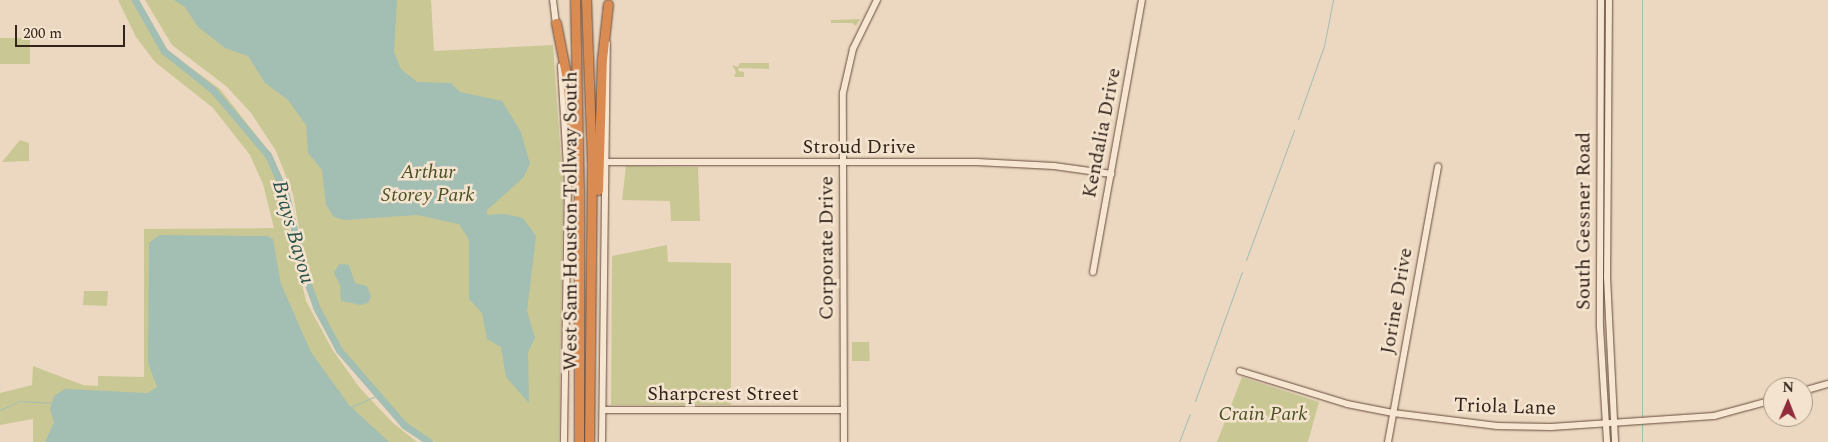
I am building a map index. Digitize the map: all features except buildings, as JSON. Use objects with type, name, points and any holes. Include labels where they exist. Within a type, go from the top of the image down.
[{"type":"highway","name":"West Sam Houston Tollway South","points":[[575,0],[579,189],[578,442]]},
{"type":"highway","name":"West Sam Houston Tollway South","points":[[586,0],[592,236],[589,442]]},
{"type":"highway","points":[[592,236],[597,228],[602,59],[608,2]]},
{"type":"highway","points":[[556,24],[567,79],[579,189]]},
{"type":"street","points":[[553,0],[568,183],[564,442]]},
{"type":"street","name":"Corporate Drive","points":[[844,442],[843,163],[845,76],[853,49],[876,0]]},
{"type":"street","name":"Kendalia Drive","points":[[1093,272],[1142,0]]},
{"type":"street","name":"South Gessner Road","points":[[1602,0],[1601,350],[1607,442]]},
{"type":"street","name":"South Gessner Road","points":[[1609,0],[1608,350],[1614,442]]},
{"type":"street","points":[[602,442],[608,2]]},
{"type":"street","points":[[1601,53],[1609,53]]},
{"type":"street","name":"Stroud Drive","points":[[606,162],[1010,163],[1111,174]]},
{"type":"street","name":"Jorine Drive","points":[[1388,442],[1438,167]]},
{"type":"street","points":[[1601,350],[1608,350]]},
{"type":"street","name":"Triola Lane","points":[[1240,371],[1310,394],[1394,413],[1497,426],[1551,427],[1721,415],[1763,403]]},
{"type":"street","points":[[1813,388],[1828,384]]},
{"type":"street","name":"Sharpcrest Street","points":[[603,410],[844,410]]},
{"type":"green space","points":[[118,0],[137,0],[164,48],[220,89],[270,153],[287,195],[295,227],[289,228],[306,301],[332,349],[359,387],[392,422],[417,442],[33,442],[33,419],[0,425],[0,393],[32,385],[33,366],[83,385],[98,386],[98,376],[144,377],[144,229],[274,228],[263,184],[250,155],[213,108],[155,62],[136,37]]},
{"type":"green space","name":"Arthur Storey Park","points":[[145,0],[431,0],[434,51],[553,45],[563,187],[559,442],[434,442],[405,424],[343,350],[317,307],[307,276],[293,194],[276,151],[251,113],[226,86],[172,45]]},
{"type":"green space","points":[[860,19],[856,26],[852,23],[831,23],[831,20]]},
{"type":"green space","points":[[0,38],[30,38],[30,64],[0,64]]},
{"type":"green space","points":[[740,63],[769,63],[769,69],[739,68],[738,71],[744,72],[744,77],[734,77],[736,72],[732,65],[738,67]]},
{"type":"green space","points":[[20,140],[29,143],[29,161],[2,162]]},
{"type":"green space","points":[[626,166],[698,167],[700,221],[671,221],[670,201],[622,200]]},
{"type":"green space","points":[[667,245],[668,262],[731,263],[731,405],[611,405],[612,256]]},
{"type":"green space","points":[[84,291],[108,291],[107,306],[83,305]]},
{"type":"green space","points":[[852,342],[869,342],[870,361],[852,361]]},
{"type":"green space","name":"Crain Park","points":[[1242,377],[1319,402],[1308,442],[1217,442]]},
{"type":"shaded area","points":[[174,0],[397,0],[394,52],[401,69],[417,82],[451,83],[460,92],[502,101],[521,132],[530,164],[523,178],[487,210],[487,215],[506,214],[523,218],[536,236],[527,311],[535,338],[528,352],[529,403],[506,377],[501,347],[487,339],[482,313],[469,299],[469,240],[459,224],[417,215],[344,220],[334,217],[326,205],[322,170],[308,153],[306,125],[288,100],[265,83],[248,56],[225,48],[198,27],[185,7]]},
{"type":"shaded area","points":[[159,235],[268,236],[273,239],[281,284],[311,352],[349,405],[389,442],[45,442],[54,422],[50,409],[54,396],[65,389],[148,393],[157,387],[148,363],[149,243]]},
{"type":"shaded area","points":[[339,264],[349,265],[355,283],[367,286],[371,297],[368,303],[361,305],[341,301],[340,285],[334,273]]},
{"type":"waterway","name":"Brays Bayou","points":[[135,0],[164,51],[213,90],[268,155],[286,195],[305,276],[316,307],[339,350],[404,425],[429,442]]},
{"type":"waterway","points":[[1298,119],[1324,46],[1333,0]]},
{"type":"waterway","points":[[1642,0],[1642,419]]},
{"type":"waterway","points":[[1246,260],[1294,130]]},
{"type":"waterway","points":[[1195,401],[1242,272]]},
{"type":"waterway","points":[[351,407],[376,396]]},
{"type":"waterway","points":[[0,410],[19,401],[52,403]]},
{"type":"waterway","points":[[1179,442],[1190,414]]},
{"type":"waterway","points":[[1642,423],[1642,442]]}]
